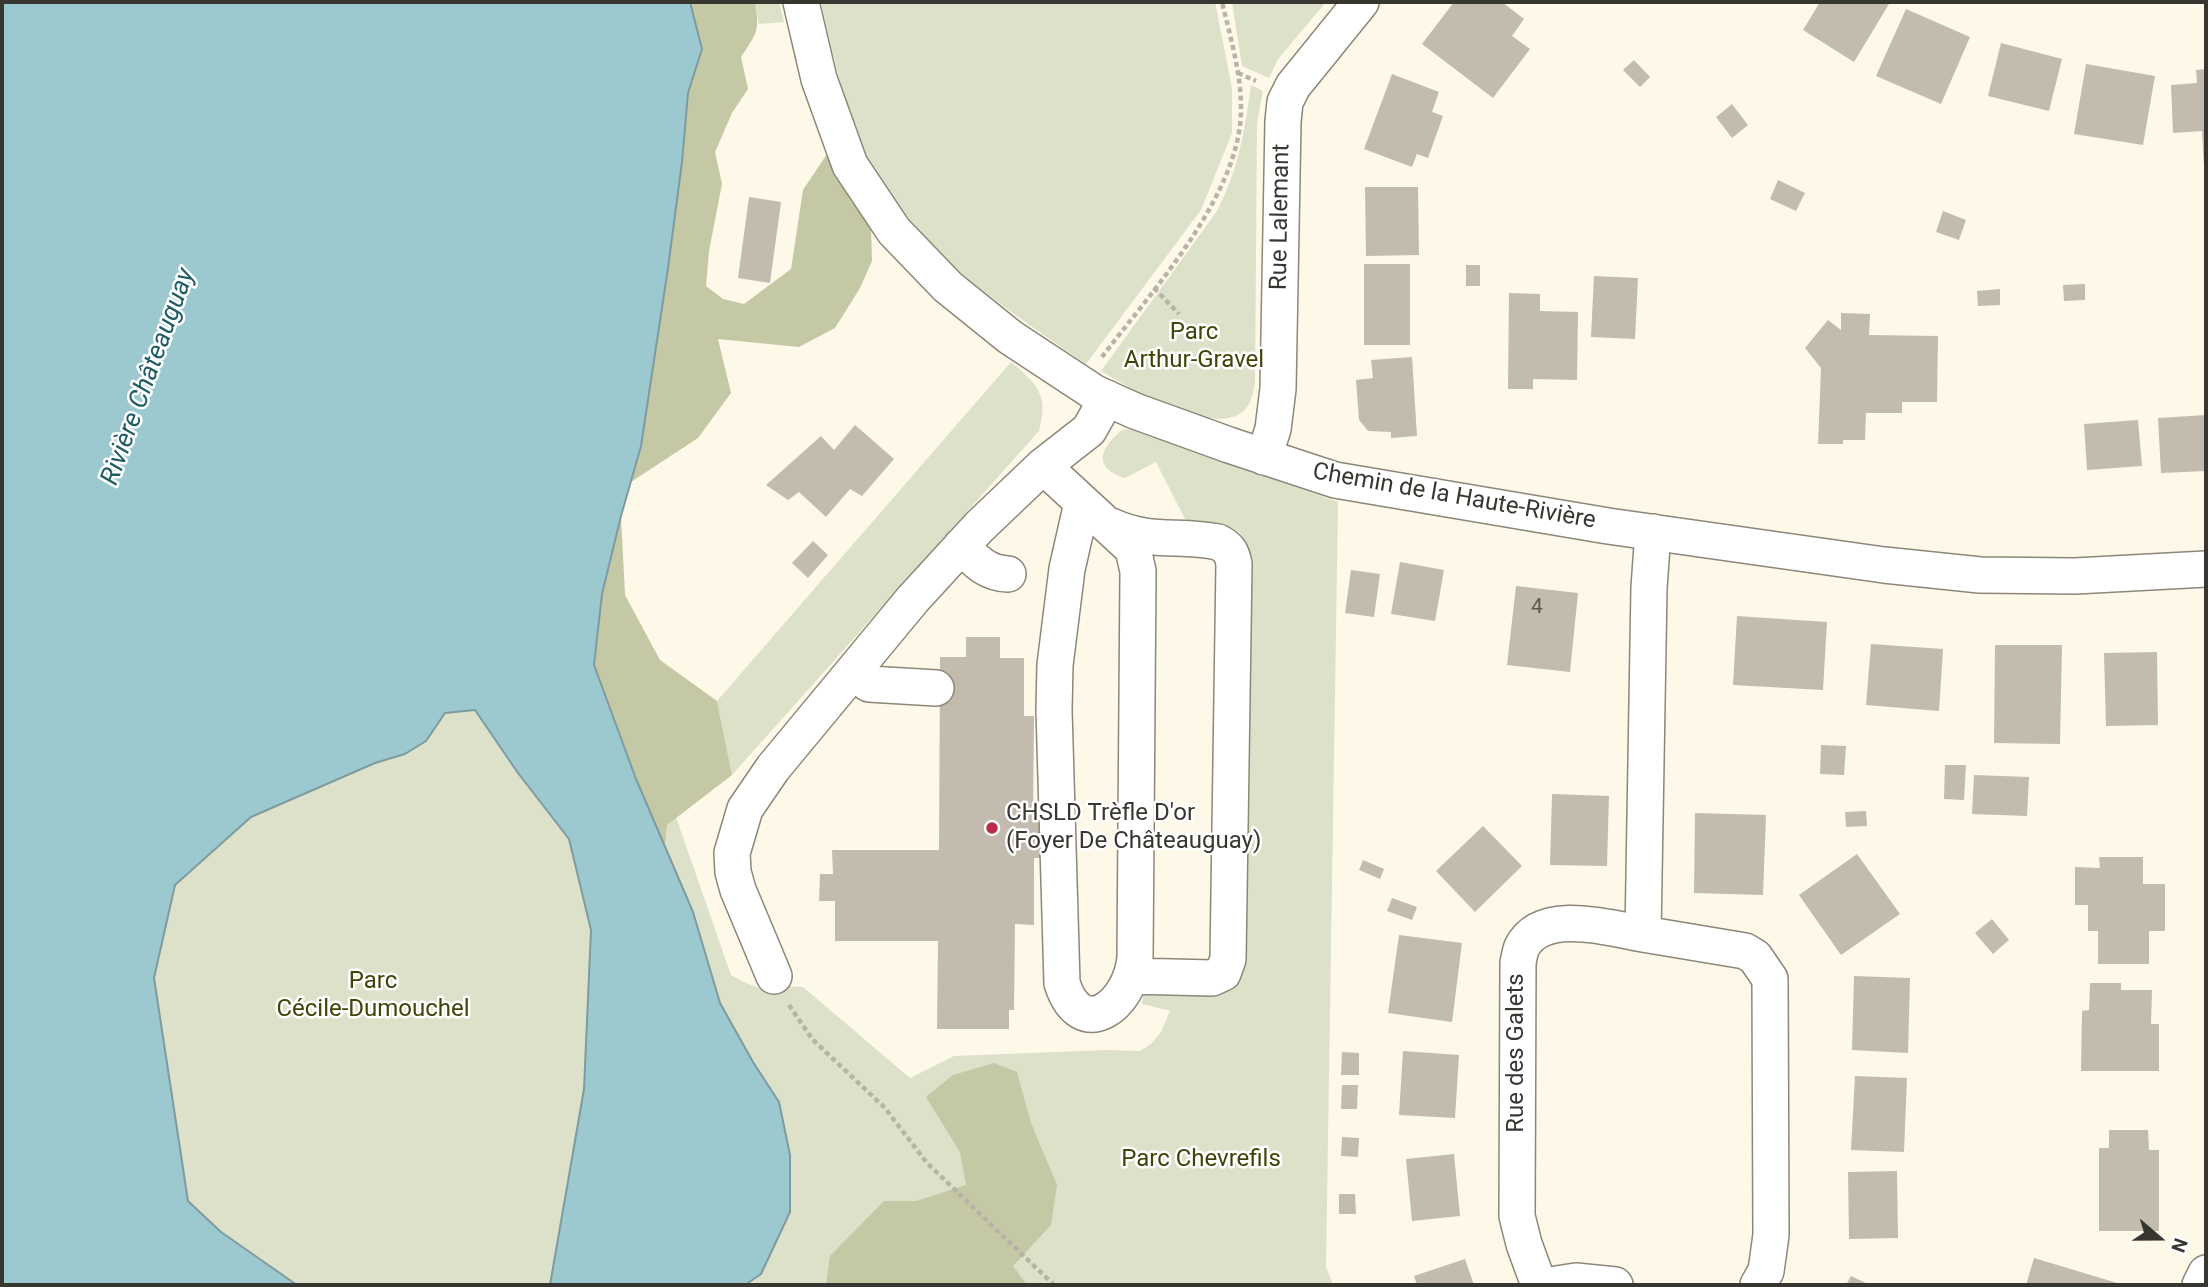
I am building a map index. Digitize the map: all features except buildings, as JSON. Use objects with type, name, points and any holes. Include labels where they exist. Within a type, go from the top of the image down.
[{"type":"street","name":"Chemin de la Haute-Rivière","points":[[801,2],[819,79],[850,165],[894,231],[948,287],[990,322],[1059,371],[1135,411],[1335,480],[1653,532],[1884,565],[1980,575],[2062,576],[2206,569]]},
{"type":"street","name":"Rue Lalemant","points":[[1264,457],[1273,429],[1278,389],[1283,121],[1286,102],[1293,86],[1361,2]]},
{"type":"street","points":[[774,976],[738,890],[732,853],[745,809],[755,792],[913,599],[961,546],[1043,466],[1088,430],[1107,398]]},
{"type":"street","points":[[1043,466],[1094,513],[1133,549],[1138,571],[1135,958],[1132,976],[1122,997],[1104,1012],[1093,1013],[1083,1012],[1073,1006],[1066,997],[1062,983],[1054,710],[1055,665],[1067,569],[1094,513]]},
{"type":"street","points":[[1094,513],[1131,535],[1218,542],[1232,554],[1234,564],[1227,965],[1223,973],[1212,978],[1132,976]]},
{"type":"street","points":[[1643,934],[1649,589],[1653,532]]},
{"type":"street","points":[[961,546],[986,569],[996,573],[1008,573]]},
{"type":"street","points":[[853,672],[869,684],[936,688]]},
{"type":"street","name":"Rue des Galets","points":[[1539,1285],[1517,1216],[1518,963],[1523,945],[1534,933],[1554,924],[1595,925],[1745,951],[1764,966],[1770,979],[1771,1235],[1769,1261],[1758,1285]]},
{"type":"street","points":[[2200,1285],[2206,1273]]},
{"type":"street","points":[[1550,1285],[1576,1281],[1615,1285]]},
{"type":"path","points":[[1095,366],[1202,223],[1218,196],[1239,136],[1241,108],[1237,73],[1222,2]]},
{"type":"path","points":[[1237,73],[1264,85]]},
{"type":"path","points":[[1154,288],[1179,314]]},
{"type":"path","points":[[774,976],[796,1018],[812,1039],[885,1108],[927,1163],[1054,1285]]},
{"type":"green space","points":[[690,2],[755,2],[757,19],[754,37],[741,57],[748,89],[732,113],[715,152],[722,184],[709,251],[706,286],[723,299],[744,304],[791,269],[803,190],[827,154],[852,202],[871,227],[872,261],[860,288],[835,328],[799,347],[718,339],[731,393],[698,438],[631,482],[641,446],[668,268],[688,93],[702,49]]},
{"type":"green space","points":[[755,2],[779,2],[784,22],[759,24]]},
{"type":"green space","points":[[821,2],[1215,2],[1232,88],[1232,133],[1201,210],[1086,364],[954,267],[929,244],[887,197],[863,149],[848,108]]},
{"type":"green space","points":[[1232,2],[1326,2],[1278,59],[1269,78],[1242,66]]},
{"type":"green space","name":"Parc Arthur-Gravel","points":[[1251,85],[1263,91],[1257,123],[1255,383],[1250,403],[1242,412],[1228,418],[1211,419],[1150,398],[1101,371],[1217,211],[1236,165]]},
{"type":"green space","points":[[1011,362],[1034,384],[1042,399],[1039,431],[732,775],[717,701]]},
{"type":"green space","name":"Parc Chevrefils","points":[[1130,429],[1338,502],[1326,1267],[1333,1285],[745,1285],[761,1274],[779,1102],[720,1003],[693,912],[665,847],[667,825],[676,817],[731,975],[771,992],[788,986],[803,987],[910,1078],[954,1056],[1140,1051],[1151,1044],[1161,1032],[1170,1011],[1142,1004],[1144,990],[1237,981],[1244,970],[1249,552],[1240,533],[1233,528],[1217,524],[1187,523],[1156,462],[1125,478],[1107,469],[1103,457],[1109,443],[1122,430]]},
{"type":"green space","points":[[621,516],[625,595],[660,660],[717,701],[732,775],[667,825],[665,847],[636,779],[594,665],[602,594]]},
{"type":"green space","name":"Parc Cécile-Dumouchel","points":[[475,709],[518,773],[569,839],[591,930],[584,1089],[550,1285],[297,1285],[221,1232],[188,1201],[154,978],[175,884],[251,817],[375,763],[405,754],[426,741],[444,713]]},
{"type":"green space","points":[[994,1063],[1017,1072],[1031,1123],[1057,1185],[1051,1225],[1013,1266],[1027,1285],[826,1285],[830,1256],[884,1201],[916,1201],[966,1185],[960,1152],[926,1097],[953,1075]]},
{"type":"water","name":"Rivière Châteauguay","points":[[2,2],[690,2],[702,49],[688,93],[668,268],[641,446],[602,594],[594,665],[636,779],[693,912],[720,1003],[779,1102],[790,1155],[790,1212],[761,1274],[745,1285],[550,1285],[584,1089],[591,930],[569,839],[518,773],[475,710],[445,713],[426,741],[405,754],[375,763],[251,817],[175,885],[154,978],[188,1201],[221,1232],[297,1285],[2,1285]]},
{"type":"place","name":"CHSLD Trèfle D'or (Foyer De Châteauguay)","points":[[992,828]]}]
